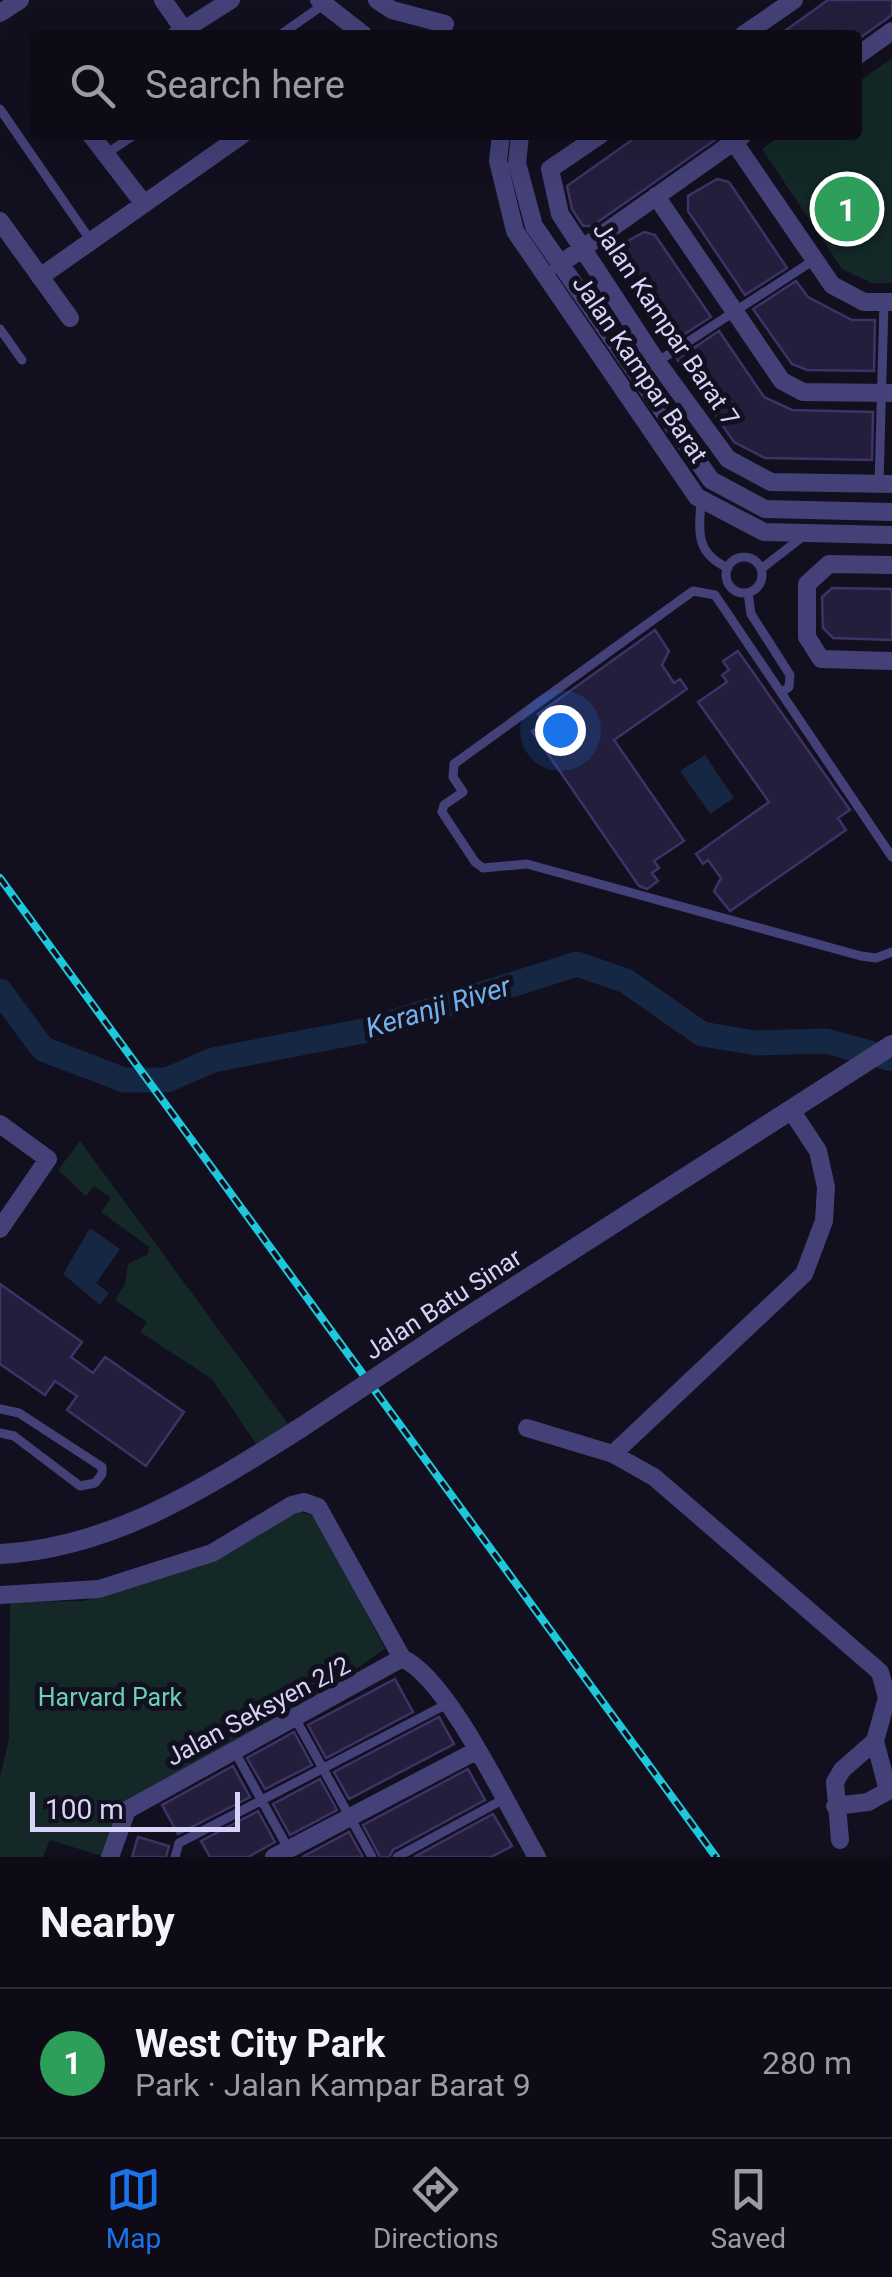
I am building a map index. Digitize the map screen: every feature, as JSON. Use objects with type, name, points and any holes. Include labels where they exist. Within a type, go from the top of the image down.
[{"type":"street","points":[[0,13],[20,0]]},
{"type":"street","points":[[163,0],[179,30]]},
{"type":"street","points":[[183,30],[231,0]]},
{"type":"street","points":[[376,0],[392,10],[445,24]]},
{"type":"street","points":[[751,30],[794,0]]},
{"type":"street","points":[[321,3],[357,30]]},
{"type":"street","points":[[862,52],[892,31]]},
{"type":"street","points":[[95,140],[144,204]]},
{"type":"street","points":[[40,277],[235,140]]},
{"type":"street","name":"Jalan Kampar Barat","points":[[500,140],[498,161],[515,230],[711,480],[765,509],[892,512]]},
{"type":"street","name":"Jalan Kampar Barat","points":[[520,140],[518,163],[534,226],[591,326],[701,499],[764,532],[892,535]]},
{"type":"street","name":"Jalan Kampar Barat 7","points":[[593,140],[550,169],[560,214],[657,362],[728,459],[771,482],[886,484]]},
{"type":"street","points":[[559,265],[736,140]]},
{"type":"street","points":[[740,140],[832,285],[864,302],[888,302]]},
{"type":"street","points":[[656,196],[782,382],[803,392],[887,394]]},
{"type":"street","points":[[0,221],[70,318]]},
{"type":"street","points":[[892,565],[828,564],[807,584],[807,637],[822,659],[892,661]]},
{"type":"street","name":"Jalan Batu Sinar","points":[[0,1554],[67,1544],[169,1507],[302,1427],[892,1044]]},
{"type":"street","points":[[613,1454],[804,1274],[824,1221],[826,1187],[818,1151],[791,1110]]},
{"type":"street","points":[[0,1124],[48,1159],[0,1229]]},
{"type":"street","points":[[527,1428],[613,1454],[654,1477],[722,1531],[880,1672],[887,1698],[883,1752],[890,1789],[868,1802],[835,1806]]},
{"type":"street","points":[[0,1596],[99,1589],[212,1553],[304,1502],[318,1506],[402,1658],[412,1662],[447,1704],[476,1750],[504,1799],[528,1854]]},
{"type":"street","name":"Jalan Seksyen 2/2","points":[[110,1857],[127,1810],[402,1658]]},
{"type":"street","points":[[285,1854],[476,1750]]},
{"type":"street","points":[[840,1840],[835,1782],[842,1770],[883,1752]]},
{"type":"lane","points":[[286,30],[321,3]]},
{"type":"lane","points":[[0,109],[91,241]]},
{"type":"lane","points":[[106,154],[127,140]]},
{"type":"lane","points":[[657,362],[814,260]]},
{"type":"lane","points":[[886,484],[888,302]]},
{"type":"lane","points":[[0,329],[22,360]]},
{"type":"lane","points":[[701,499],[700,544],[712,561],[728,568]]},
{"type":"lane","points":[[761,569],[808,533]]},
{"type":"lane","points":[[748,558],[761,569],[761,581],[748,593],[737,592],[728,584],[728,568],[735,560],[748,558]]},
{"type":"lane","points":[[892,857],[715,595],[693,592],[454,764],[453,777],[464,792],[444,805],[444,820],[484,868],[527,864],[861,956],[876,958],[892,952]]},
{"type":"lane","points":[[748,593],[750,614],[790,675],[789,687],[781,693]]},
{"type":"lane","points":[[0,1409],[19,1413],[102,1467],[102,1474],[95,1482],[80,1486],[14,1436],[0,1433]]},
{"type":"lane","points":[[175,1857],[179,1843],[447,1704]]},
{"type":"lane","points":[[296,1720],[372,1857]]},
{"type":"lane","points":[[236,1752],[285,1854]]},
{"type":"lane","points":[[397,1857],[504,1799]]},
{"type":"green space","points":[[892,58],[892,283],[871,283],[842,269],[762,149],[774,140],[862,140],[862,79]]},
{"type":"green space","points":[[80,1141],[294,1432],[263,1454],[212,1379],[140,1332],[147,1322],[115,1300],[125,1284],[128,1264],[148,1254],[149,1247],[101,1212],[111,1198],[94,1186],[86,1196],[58,1170]]},
{"type":"green space","name":"Harvard Park","points":[[297,1511],[316,1516],[385,1649],[293,1713],[125,1803],[105,1857],[50,1840],[43,1857],[0,1857],[0,1777],[9,1739],[10,1602],[84,1601],[219,1558]]},
{"type":"water","points":[[705,755],[734,798],[710,814],[680,771]]},
{"type":"water","points":[[90,1228],[120,1249],[96,1283],[109,1293],[100,1305],[63,1274]]},
{"type":"building","points":[[828,0],[892,0],[892,15],[862,36],[862,30],[786,30]]},
{"type":"building","points":[[632,140],[715,140],[592,226],[583,226],[572,209],[567,186]]},
{"type":"building","points":[[717,179],[729,182],[787,268],[745,295],[688,211],[688,196]]},
{"type":"building","points":[[644,232],[655,235],[711,317],[669,344],[614,263],[615,248]]},
{"type":"building","points":[[796,281],[808,297],[852,320],[875,320],[874,371],[807,370],[792,364],[753,309]]},
{"type":"building","points":[[719,331],[764,397],[792,410],[873,412],[872,460],[765,458],[734,442],[677,359]]},
{"type":"building","points":[[832,588],[892,589],[892,640],[833,638],[823,628],[822,597]]},
{"type":"building","points":[[655,630],[669,651],[662,665],[674,683],[680,679],[687,689],[614,740],[684,841],[654,861],[659,868],[652,873],[658,881],[647,889],[639,886],[532,731],[544,723],[538,714]]},
{"type":"building","points":[[738,651],[850,810],[838,818],[846,830],[730,911],[714,891],[721,878],[708,860],[703,864],[696,854],[769,802],[698,702],[727,682],[722,675],[729,670],[723,661]]},
{"type":"building","points":[[0,1284],[82,1342],[71,1357],[93,1373],[105,1357],[184,1412],[146,1466],[67,1410],[77,1396],[55,1381],[45,1395],[0,1364]]},
{"type":"building","points":[[395,1679],[413,1712],[326,1758],[308,1725]]},
{"type":"building","points":[[439,1717],[454,1744],[349,1799],[334,1772]]},
{"type":"building","points":[[294,1732],[312,1765],[265,1789],[247,1758]]},
{"type":"building","points":[[233,1766],[250,1797],[178,1834],[162,1805]]},
{"type":"building","points":[[468,1769],[485,1800],[393,1850],[389,1857],[380,1857],[363,1825]]},
{"type":"building","points":[[320,1779],[337,1810],[290,1835],[273,1804]]},
{"type":"building","points":[[258,1811],[275,1842],[248,1857],[210,1857],[201,1841]]},
{"type":"building","points":[[493,1814],[512,1846],[491,1857],[414,1857]]},
{"type":"building","points":[[349,1832],[363,1857],[302,1857]]},
{"type":"building","points":[[138,1837],[169,1846],[166,1857],[132,1857]]},
{"type":"waterway","name":"Keranji River","points":[[0,991],[43,1049],[124,1080],[167,1080],[213,1060],[368,1030],[577,964],[626,981],[702,1034],[756,1043],[826,1041],[892,1059]]},
{"type":"railway","points":[[0,878],[716,1857]]},
{"type":"place","name":"West City Park","points":[[847,209]]}]
